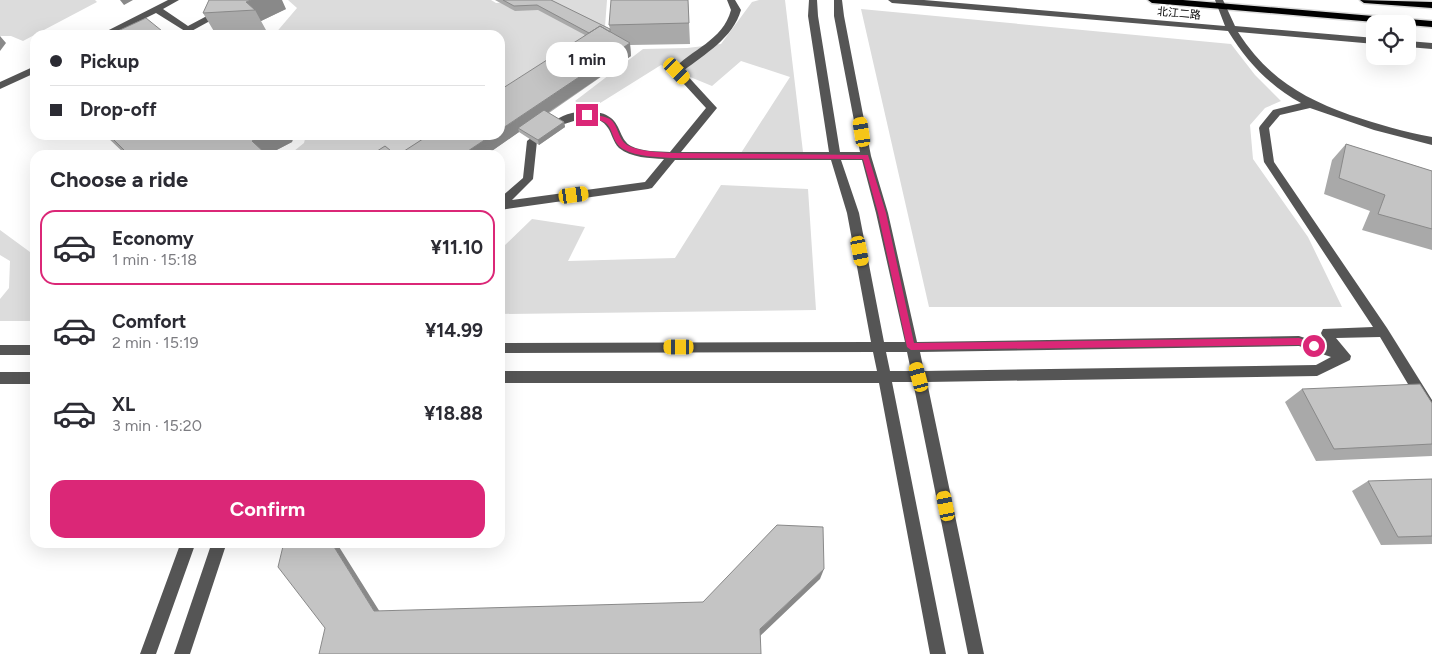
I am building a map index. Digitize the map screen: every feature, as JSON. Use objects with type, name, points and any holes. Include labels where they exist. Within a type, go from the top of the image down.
[{"type":"main road","name":"北江二路","points":[[1152,0],[1220,3],[1432,24]]},
{"type":"main road","points":[[1364,0],[1432,6]]},
{"type":"street","points":[[114,30],[175,0]]},
{"type":"street","points":[[157,9],[188,30],[244,0]]},
{"type":"street","points":[[505,204],[648,185],[712,108],[677,71],[734,22],[736,10],[731,0]]},
{"type":"street","points":[[813,0],[813,16],[835,156],[853,213],[938,654]]},
{"type":"street","points":[[838,0],[838,16],[866,156],[882,213],[919,377],[976,654]]},
{"type":"street","name":"北江二路","points":[[892,0],[1366,40]]},
{"type":"street","points":[[1220,3],[1230,28],[1242,47],[1263,70],[1286,90],[1311,104],[1366,124],[1432,141]]},
{"type":"street","points":[[1416,45],[1432,46]]},
{"type":"street","points":[[0,86],[30,71]]},
{"type":"street","points":[[1311,104],[1277,112],[1264,128],[1268,162],[1383,332],[1432,412]]},
{"type":"street","points":[[558,123],[580,116],[601,118],[610,124],[616,139],[626,147],[634,151],[673,156],[866,156]]},
{"type":"street","points":[[505,200],[528,179],[532,141]]},
{"type":"street","points":[[1345,356],[1330,340],[1327,333],[1383,332]]},
{"type":"street","points":[[505,348],[911,347],[1299,341],[1345,356]]},
{"type":"street","points":[[0,350],[30,350]]},
{"type":"street","points":[[505,377],[919,377],[1317,370],[1345,356]]},
{"type":"street","points":[[0,378],[30,378]]},
{"type":"street","points":[[148,654],[187,548]]},
{"type":"street","points":[[182,654],[218,548]]},
{"type":"shaded area","points":[[0,0],[95,0],[97,2],[44,30],[30,30],[30,37],[23,41],[11,36],[0,36]]},
{"type":"shaded area","points":[[288,0],[491,0],[496,3],[535,0],[607,0],[605,27],[505,97],[505,30],[278,30],[297,8]]},
{"type":"shaded area","points":[[759,0],[785,0],[803,152],[741,153],[790,77],[741,61],[712,86],[661,65],[589,110],[575,101],[643,49],[687,48],[721,44],[752,2]]},
{"type":"shaded area","points":[[861,9],[1231,44],[1255,75],[1281,101],[1265,108],[1250,125],[1253,159],[1308,237],[1342,307],[929,307]]},
{"type":"shaded area","points":[[305,140],[436,140],[421,150],[295,150],[304,143]]},
{"type":"shaded area","points":[[721,185],[808,189],[816,310],[505,314],[505,245],[532,219],[585,227],[568,261],[675,258]]},
{"type":"shaded area","points":[[0,230],[30,252],[30,321],[0,321],[0,299],[9,288],[10,261],[0,255]]},
{"type":"building","points":[[209,0],[251,0],[246,2],[255,10],[203,13]]},
{"type":"building","points":[[503,0],[551,0],[610,29],[610,32],[600,26],[589,33],[537,5],[514,6]]},
{"type":"building","points":[[611,0],[688,0],[689,23],[609,25]]},
{"type":"building","points":[[146,18],[161,30],[120,30]]},
{"type":"building","points":[[600,26],[630,43],[505,127],[505,87]]},
{"type":"building","points":[[544,110],[564,122],[538,140],[518,128]]},
{"type":"building","points":[[114,140],[254,140],[252,141],[262,150],[124,150]]},
{"type":"building","points":[[421,140],[484,140],[470,150],[406,150]]},
{"type":"building","points":[[1346,144],[1432,171],[1432,229],[1378,214],[1385,195],[1339,178]]},
{"type":"building","points":[[385,146],[390,150],[379,150]]},
{"type":"building","points":[[1420,384],[1432,403],[1432,444],[1334,449],[1302,389]]},
{"type":"building","points":[[1432,479],[1432,536],[1398,537],[1368,481]]},
{"type":"building","points":[[777,525],[823,527],[824,569],[760,629],[761,654],[319,654],[325,628],[278,567],[283,548],[335,548],[374,611],[703,602]]},
{"type":"route","points":[[587,115],[607,120],[613,127],[616,139],[634,151],[673,156],[866,156],[882,213],[911,347],[1299,341],[1314,346]]}]
